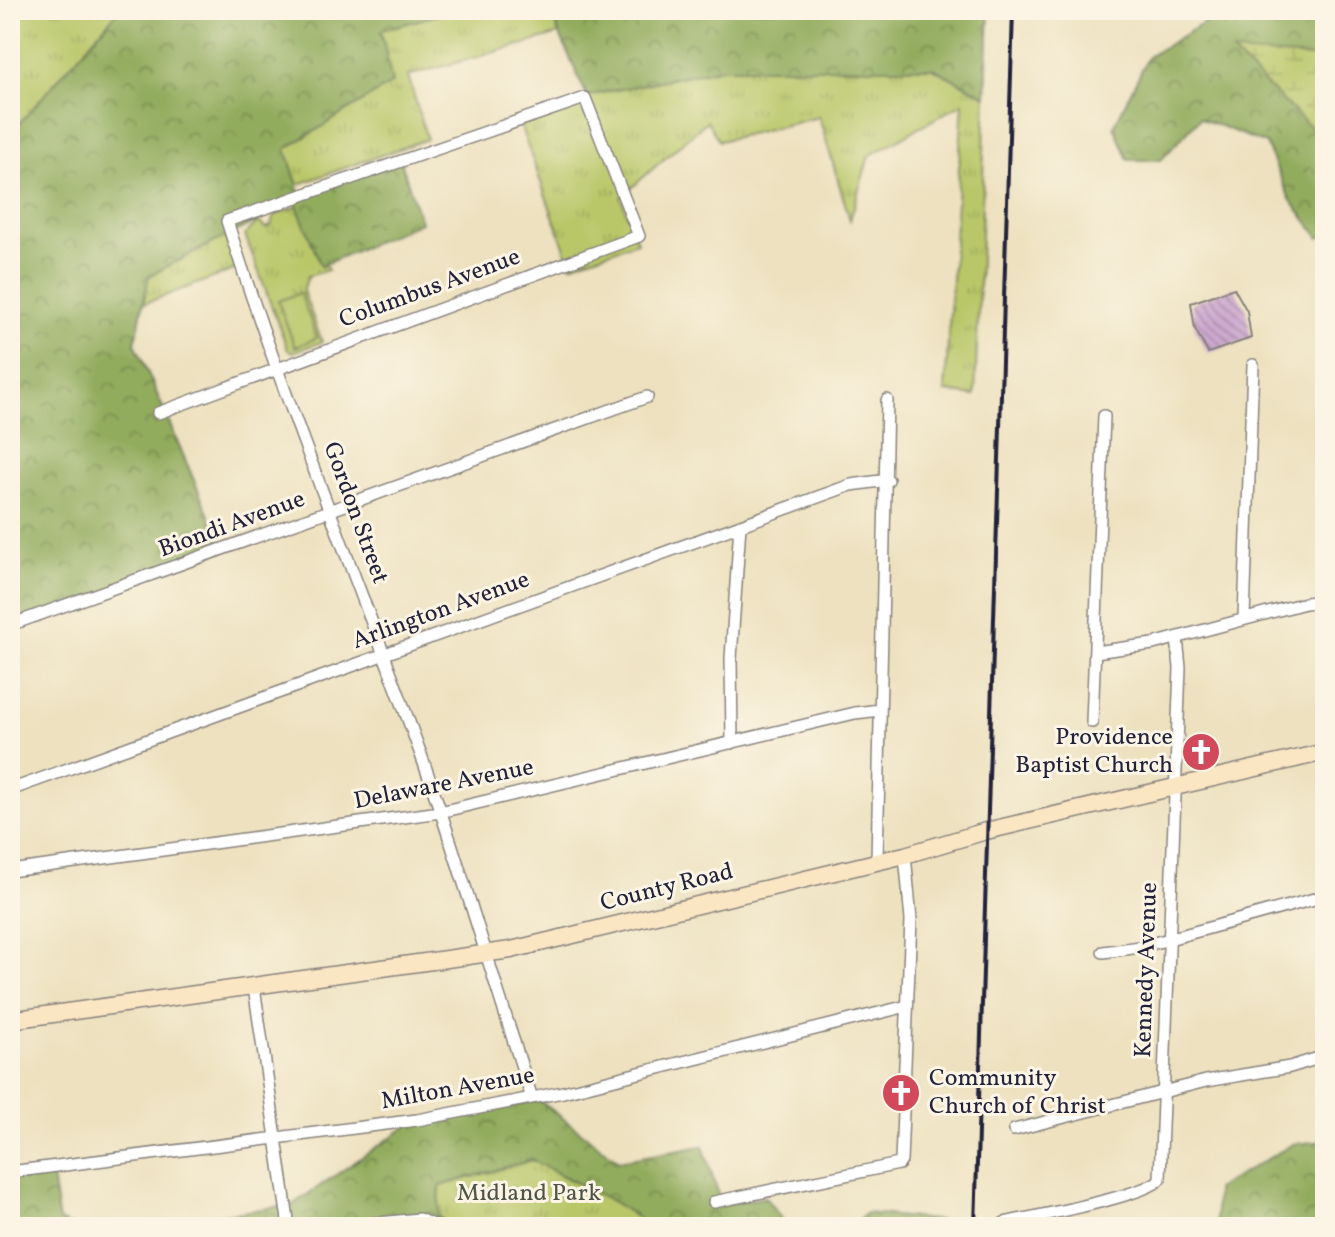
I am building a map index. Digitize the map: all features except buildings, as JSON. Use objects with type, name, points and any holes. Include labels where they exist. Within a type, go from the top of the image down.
[{"type":"street","name":"Columbus Avenue","points":[[158,413],[639,236],[585,98],[227,221]]},
{"type":"street","name":"Gordon Street","points":[[227,221],[440,812],[489,954],[532,1098]]},
{"type":"street","points":[[1244,618],[1253,365]]},
{"type":"street","name":"Biondi Avenue","points":[[10,625],[332,513],[647,397]]},
{"type":"street","points":[[877,861],[888,480],[887,400]]},
{"type":"street","points":[[1092,722],[1104,416]]},
{"type":"street","name":"Arlington Avenue","points":[[10,790],[851,485],[888,480]]},
{"type":"street","points":[[732,743],[731,658],[740,525]]},
{"type":"street","points":[[1095,652],[1177,638],[1244,618],[1325,601]]},
{"type":"street","name":"Kennedy Avenue","points":[[1004,1223],[1110,1198],[1157,1183],[1162,1167],[1180,668],[1177,638]]},
{"type":"street","name":"Delaware Avenue","points":[[10,871],[440,812],[880,710]]},
{"type":"street","name":"County Road","points":[[10,1020],[489,954],[905,855],[986,831],[1325,752]]},
{"type":"street","points":[[714,1202],[899,1164],[906,1092],[911,920],[905,855]]},
{"type":"street","points":[[1103,952],[1170,939],[1325,896]]},
{"type":"street","points":[[254,987],[289,1227]]},
{"type":"street","name":"Milton Avenue","points":[[10,1172],[417,1120],[532,1098],[907,1006]]},
{"type":"street","points":[[1014,1130],[1206,1081],[1290,1067],[1325,1056]]},
{"type":"street","points":[[340,1227],[419,1219],[436,1227]]},
{"type":"green space","points":[[10,10],[647,10],[408,76],[427,139],[217,213],[237,269],[113,315],[10,612]]},
{"type":"green space","points":[[119,10],[457,10],[381,30],[392,83],[286,149],[302,198],[400,159],[421,222],[321,266],[295,201],[149,276],[135,343],[224,550],[10,626],[10,134]]},
{"type":"green space","points":[[549,10],[989,10],[986,96],[933,68],[722,68],[587,96]]},
{"type":"green space","points":[[1225,10],[1325,10],[1325,58],[1233,53],[1325,141],[1325,235],[1320,238],[1290,199],[1266,144],[1200,118],[1161,160],[1128,160],[1114,126],[1148,57]]},
{"type":"green space","points":[[1232,52],[1325,58],[1325,141]]},
{"type":"green space","points":[[722,68],[933,68],[986,96],[975,396],[945,392],[963,103],[869,156],[850,220],[819,117],[719,141],[707,121],[621,197],[637,242],[571,265],[520,125],[587,96]]},
{"type":"green space","points":[[302,205],[328,270],[308,276],[303,291],[322,342],[293,352],[288,350],[245,235],[258,221],[265,228],[271,226],[274,215]]},
{"type":"green space","points":[[300,293],[317,338],[295,347],[278,301]]},
{"type":"green space","points":[[539,1100],[619,1161],[703,1146],[722,1205],[765,1197],[788,1227],[651,1227],[614,1202],[532,1160],[440,1186],[438,1225],[130,1227],[292,1205],[409,1125]]},
{"type":"green space","points":[[1325,1141],[1325,1227],[1216,1227],[1216,1189],[1293,1144]]},
{"type":"green space","name":"Midland Park","points":[[532,1160],[614,1202],[651,1227],[449,1227],[438,1215],[440,1186]]},
{"type":"green space","points":[[51,1171],[59,1221],[75,1227],[10,1227],[10,1174]]},
{"type":"green space","points":[[866,1213],[992,1226],[992,1227],[851,1227]]},
{"type":"railway","points":[[975,1227],[1013,10]]},
{"type":"place","name":"Providence Baptist Church","points":[[1201,752]]},
{"type":"place","name":"Community Church of Christ","points":[[901,1093]]}]
